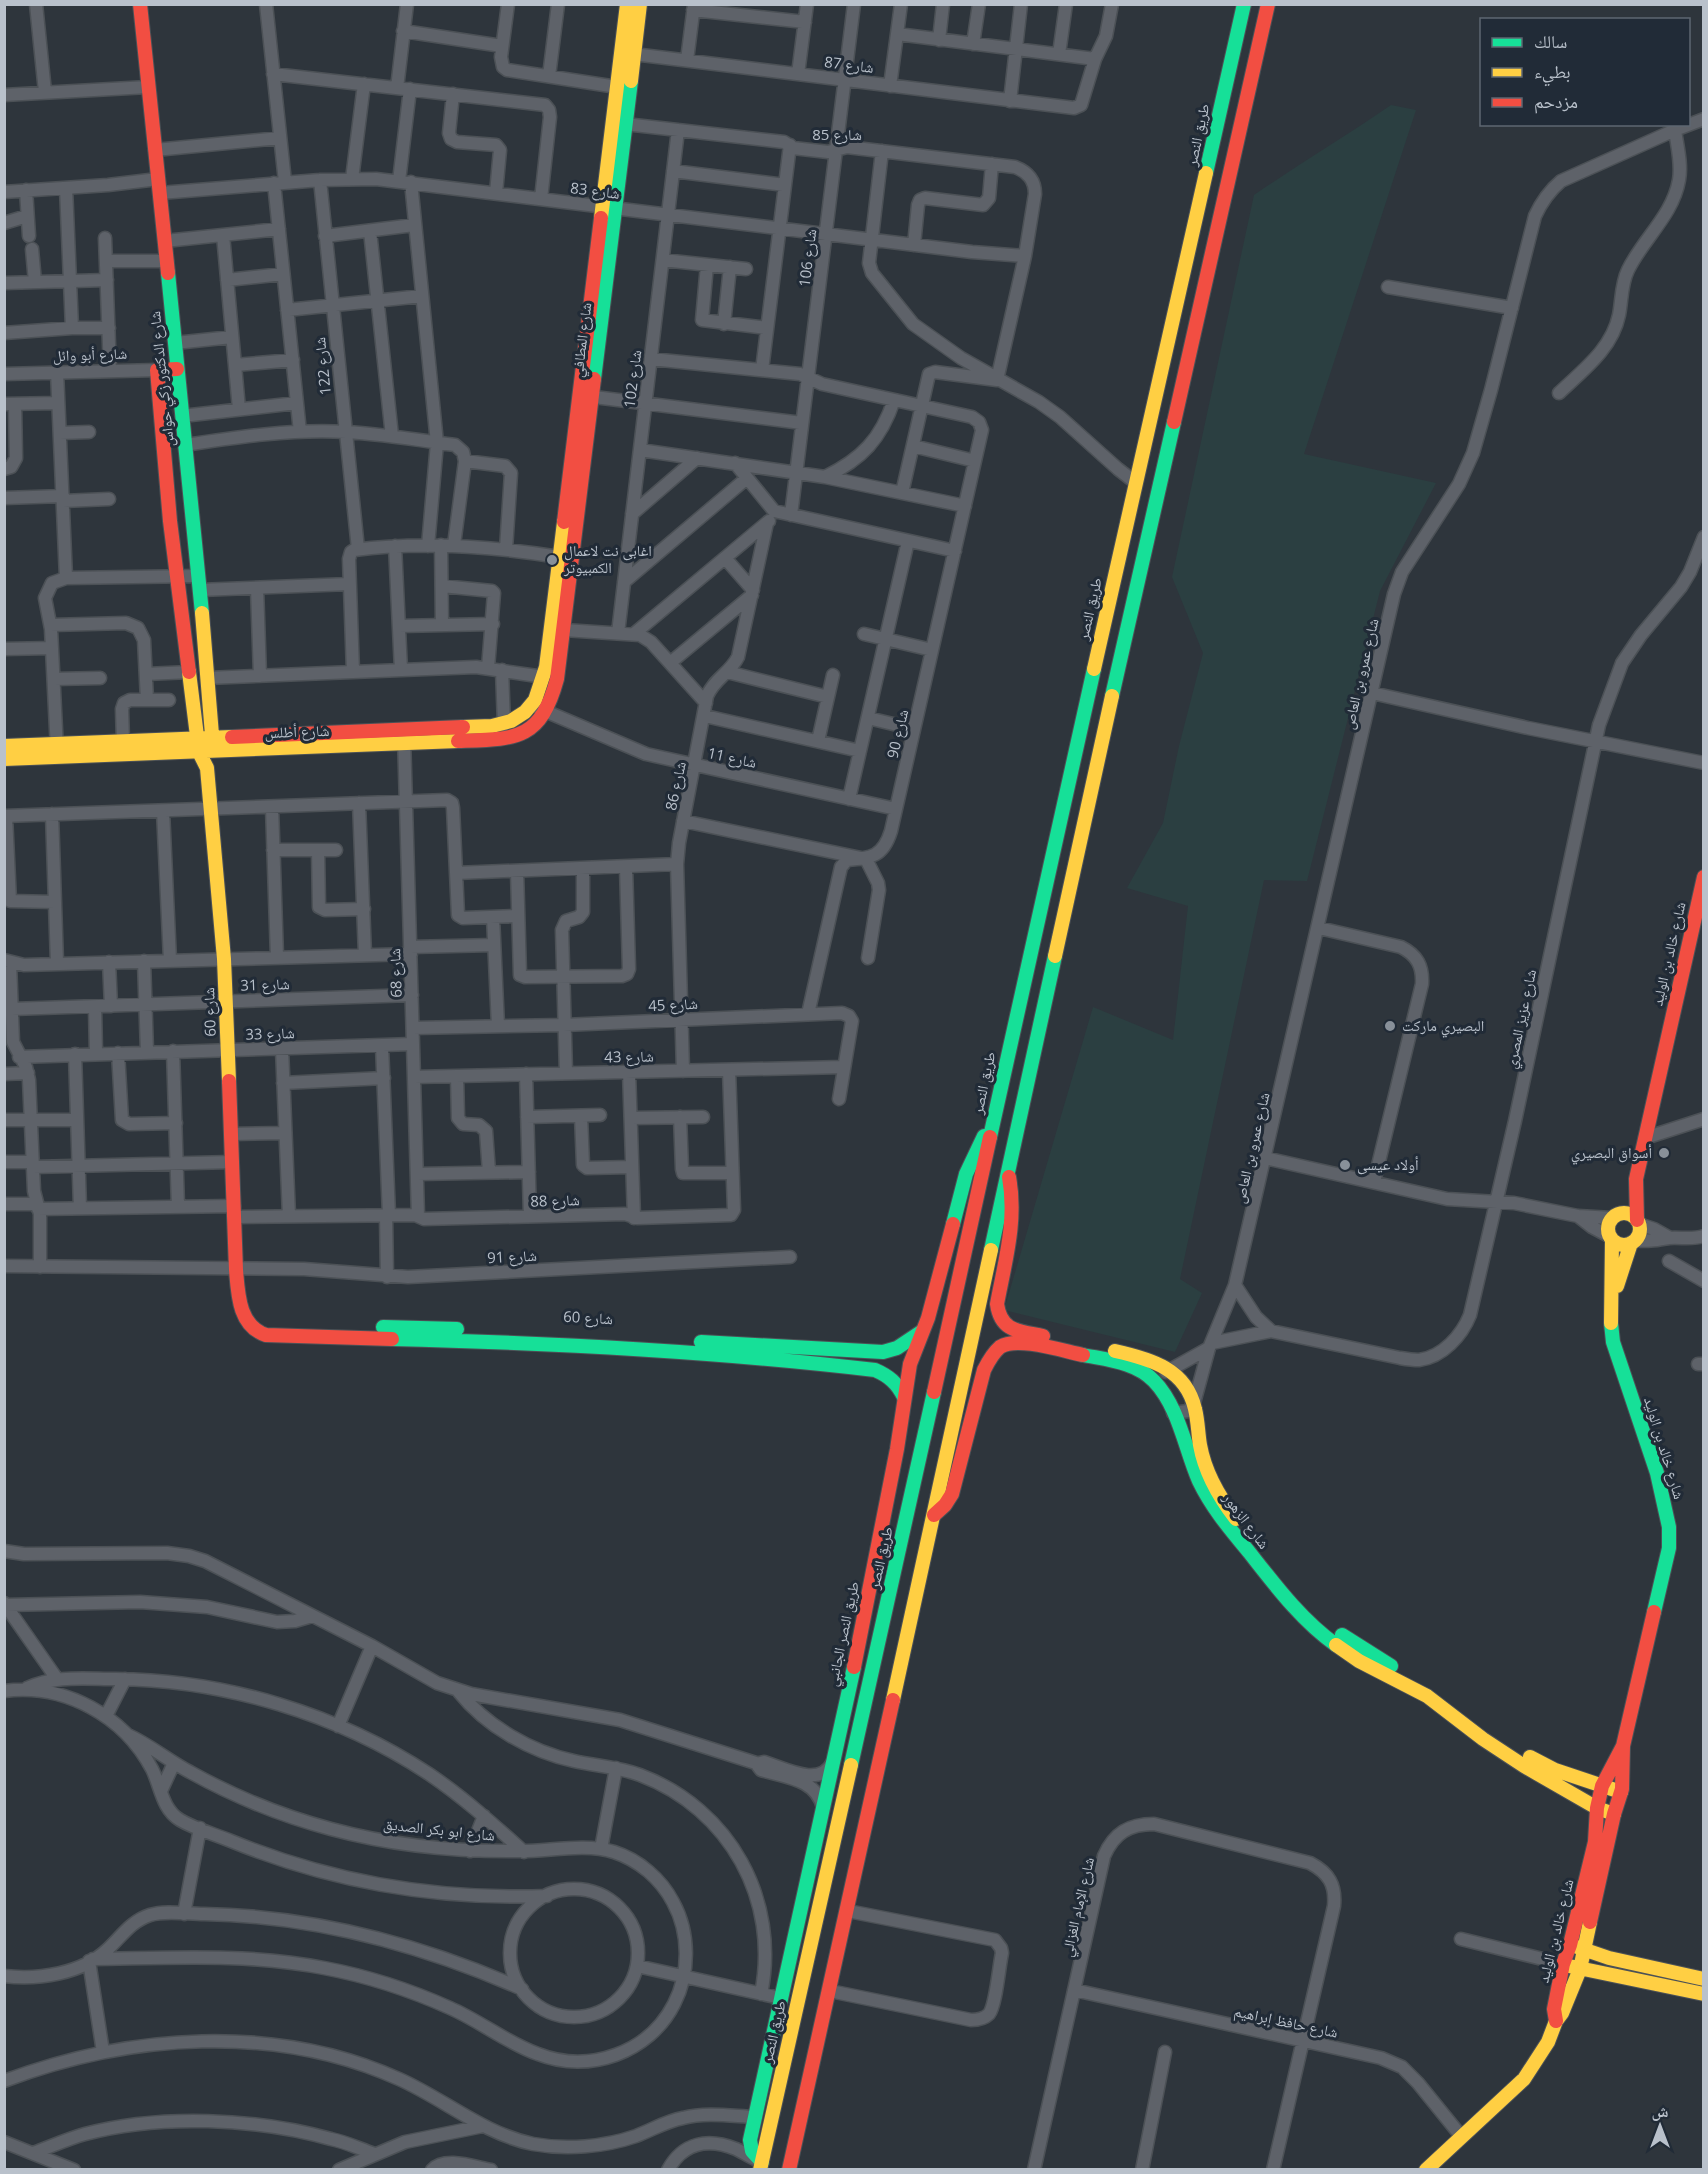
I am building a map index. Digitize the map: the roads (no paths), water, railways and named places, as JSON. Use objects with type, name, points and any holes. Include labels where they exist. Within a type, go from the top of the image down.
[{"type":"main road","name":"شارع الدكتور زكي حواس","points":[[140,4],[199,583],[207,678],[205,745]]},
{"type":"main road","name":"شارع المطافي","points":[[609,208],[625,124],[627,4]]},
{"type":"main road","name":"شارع المطافي","points":[[550,678],[559,557],[585,396],[609,208],[617,87],[640,4]]},
{"type":"main road","name":"طريق النصر","points":[[775,2167],[873,1667],[993,1116],[1244,4]]},
{"type":"main road","points":[[775,2167],[830,1991],[1057,946],[1268,4]]},
{"type":"main road","points":[[1202,195],[1225,201]]},
{"type":"main road","name":"شارع أبو وائل","points":[[157,370],[177,369]]},
{"type":"main road","name":"شارع الدكتور زكي حواس","points":[[157,370],[177,576],[190,672],[205,745]]},
{"type":"main road","name":"شارع المطافي","points":[[550,678],[564,630],[585,396]]},
{"type":"main road","points":[[533,706],[550,678]]},
{"type":"main road","points":[[547,712],[550,678]]},
{"type":"main road","name":"شارع أطلس","points":[[404,737],[504,725],[525,715],[533,706]]},
{"type":"main road","name":"شارع أطلس","points":[[4,746],[57,750],[404,737],[494,740],[511,737],[533,726],[547,712]]},
{"type":"main road","name":"شارع أطلس","points":[[4,759],[123,741],[205,745]]},
{"type":"main road","name":"شارع 60","points":[[205,745],[224,959],[236,1270],[241,1305],[248,1324],[258,1334],[535,1337],[783,1353],[883,1352],[897,1348],[921,1332]]},
{"type":"main road","points":[[1076,745],[1080,752],[1087,755],[1101,752]]},
{"type":"main road","points":[[1070,773],[1083,770],[1095,780]]},
{"type":"main road","name":"شارع خالد بن الوليد","points":[[1638,1222],[1636,1179],[1704,877]]},
{"type":"main road","name":"طريق النصر الجانبي","points":[[775,2167],[754,2155],[750,2145],[780,1998],[855,1663],[897,1449],[910,1364],[927,1318],[966,1174],[993,1116]]},
{"type":"main road","name":"شارع الزهور","points":[[1009,1174],[1013,1197],[1013,1218],[997,1304],[997,1312],[1002,1323],[1013,1330],[1144,1357],[1161,1363],[1171,1370],[1184,1382],[1194,1403],[1204,1459],[1217,1492],[1308,1608],[1329,1627],[1376,1658],[1427,1685],[1511,1746],[1545,1766],[1621,1792]]},
{"type":"main road","name":"شارع خالد بن الوليد","points":[[1615,1216],[1636,1179]]},
{"type":"main road","points":[[1628,1214],[1638,1222],[1638,1235],[1633,1242],[1623,1245],[1611,1238],[1608,1226],[1615,1216],[1628,1214]]},
{"type":"main road","name":"شارع خالد بن الوليد","points":[[1556,2021],[1554,2009],[1563,1964],[1570,1945],[1595,1842],[1597,1808],[1602,1786],[1623,1746],[1669,1548],[1669,1527],[1657,1473],[1613,1342],[1611,1238]]},
{"type":"main road","name":"شارع خالد بن الوليد","points":[[1612,1301],[1633,1242]]},
{"type":"main road","name":"شارع الزهور","points":[[934,1515],[952,1494],[984,1370],[994,1352],[1000,1347],[1007,1343],[1024,1343],[1137,1367],[1155,1382],[1173,1413],[1199,1480],[1213,1507],[1273,1583],[1307,1621],[1359,1661],[1427,1696],[1507,1756],[1597,1808],[1614,1814]]},
{"type":"main road","name":"شارع 60","points":[[783,1353],[875,1370],[888,1376],[898,1386],[904,1397]]},
{"type":"main road","points":[[855,1663],[873,1667]]},
{"type":"main road","name":"شارع خالد بن الوليد","points":[[1426,2169],[1529,2073],[1548,2042],[1556,2021],[1563,2013],[1580,1969],[1614,1814],[1619,1803],[1624,1770],[1623,1746]]},
{"type":"main road","points":[[1570,1945],[1609,1958],[1704,1979]]},
{"type":"main road","points":[[1563,1964],[1704,1994]]},
{"type":"street","points":[[36,4],[45,92]]},
{"type":"street","points":[[266,4],[280,138],[279,229],[300,432]]},
{"type":"street","points":[[397,88],[406,4]]},
{"type":"street","points":[[508,4],[501,62],[507,70],[617,87]]},
{"type":"street","points":[[549,76],[558,4]]},
{"type":"street","points":[[798,74],[807,4]]},
{"type":"street","name":"شارع 106","points":[[785,514],[796,472],[854,4]]},
{"type":"street","points":[[890,86],[901,4]]},
{"type":"street","points":[[939,39],[943,4]]},
{"type":"street","points":[[973,44],[978,4]]},
{"type":"street","points":[[1010,100],[1021,4]]},
{"type":"street","points":[[1059,54],[1066,4]]},
{"type":"street","points":[[897,34],[1095,59],[1106,36],[1113,4]]},
{"type":"street","points":[[687,60],[694,7],[805,22]]},
{"type":"street","points":[[403,31],[502,51]]},
{"type":"street","name":"شارع 87","points":[[627,53],[1074,108],[1081,105],[1095,59]]},
{"type":"street","points":[[273,74],[545,105],[550,117],[541,199]]},
{"type":"street","points":[[352,178],[364,84]]},
{"type":"street","points":[[4,95],[148,87]]},
{"type":"street","points":[[410,89],[405,182],[414,225],[437,442],[428,546]]},
{"type":"street","points":[[453,94],[449,133],[451,140],[496,145],[500,150],[496,194]]},
{"type":"street","name":"شارع 85","points":[[625,124],[784,142],[793,148],[817,151],[830,152],[847,147],[1015,167],[1028,174],[1035,187],[1025,256]]},
{"type":"street","name":"شارع عمرو بن العاص","points":[[1194,1403],[1211,1346],[1235,1285],[1319,928],[1394,594],[1402,572],[1459,484],[1473,453],[1535,216],[1541,202],[1561,181],[1686,126]]},
{"type":"street","name":"شارع 102","points":[[618,633],[678,130]]},
{"type":"street","points":[[1559,393],[1606,347],[1614,332],[1627,272],[1638,251],[1668,210],[1680,178],[1675,130]]},
{"type":"street","points":[[155,150],[280,138]]},
{"type":"street","points":[[762,370],[790,145]]},
{"type":"street","points":[[882,151],[869,263],[873,273],[913,324],[961,358],[997,380],[1026,393],[1060,417],[1118,470],[1136,483]]},
{"type":"street","points":[[914,245],[920,200],[925,198],[983,205],[989,198],[992,164]]},
{"type":"street","points":[[673,171],[785,185]]},
{"type":"street","name":"شارع 83","points":[[4,192],[66,188],[279,183],[352,178],[405,182],[669,216],[1025,256]]},
{"type":"street","name":"شارع 122","points":[[320,180],[358,549]]},
{"type":"street","points":[[66,188],[72,328]]},
{"type":"street","points":[[26,190],[35,282]]},
{"type":"street","points":[[4,224],[27,216]]},
{"type":"street","points":[[325,236],[414,225]]},
{"type":"street","points":[[165,242],[279,229]]},
{"type":"street","points":[[370,231],[392,436]]},
{"type":"street","points":[[222,235],[239,409]]},
{"type":"street","points":[[105,238],[110,371]]},
{"type":"street","points":[[997,380],[1025,256]]},
{"type":"street","points":[[663,260],[746,269]]},
{"type":"street","points":[[106,261],[167,261]]},
{"type":"street","points":[[707,265],[702,319],[724,324],[767,328]]},
{"type":"street","points":[[724,324],[730,267]]},
{"type":"street","points":[[227,280],[284,274]]},
{"type":"street","points":[[5,281],[107,280]]},
{"type":"street","points":[[1388,287],[1512,308]]},
{"type":"street","points":[[287,310],[422,297]]},
{"type":"street","points":[[4,333],[109,328]]},
{"type":"street","points":[[175,343],[232,337]]},
{"type":"street","points":[[651,359],[800,374],[822,384],[922,406]]},
{"type":"street","points":[[235,365],[293,360]]},
{"type":"street","name":"شارع أبو وائل","points":[[4,374],[157,370]]},
{"type":"street","points":[[57,372],[66,578]]},
{"type":"street","points":[[902,493],[927,377],[932,372],[997,380]]},
{"type":"street","points":[[585,396],[802,423]]},
{"type":"street","points":[[825,477],[851,462],[872,444],[888,417],[894,400]]},
{"type":"street","points":[[4,469],[11,467],[16,458],[10,404],[58,403]]},
{"type":"street","points":[[182,416],[297,403]]},
{"type":"street","name":"شارع 90","points":[[808,1014],[841,867],[847,860],[866,859],[875,855],[888,840],[982,430],[979,422],[972,417],[922,406]]},
{"type":"street","points":[[60,433],[89,432]]},
{"type":"street","points":[[185,445],[257,435],[300,432],[345,432],[455,445],[465,456],[465,462],[454,545]]},
{"type":"street","points":[[913,446],[975,461]]},
{"type":"street","points":[[640,450],[796,472],[965,506]]},
{"type":"street","points":[[632,514],[697,458]]},
{"type":"street","points":[[465,462],[500,465],[509,469],[512,478],[506,549]]},
{"type":"street","points":[[735,464],[772,510],[954,551]]},
{"type":"street","points":[[624,582],[747,478]]},
{"type":"street","points":[[4,498],[109,499]]},
{"type":"street","points":[[634,633],[767,523],[785,514]]},
{"type":"street","name":"شارع 86","points":[[683,1071],[677,864],[683,821],[696,765],[707,696],[715,682],[727,672],[738,657],[767,523]]},
{"type":"street","name":"شارع عزيز المصري","points":[[1211,1346],[1271,1331],[1419,1360],[1434,1356],[1460,1333],[1470,1315],[1596,741],[1609,694],[1622,663],[1641,635],[1681,587],[1694,564],[1704,537]]},
{"type":"street","points":[[849,799],[908,541]]},
{"type":"street","points":[[441,545],[442,625]]},
{"type":"street","points":[[353,672],[349,584],[349,555],[351,552],[358,549],[395,546],[454,545],[506,549],[559,557]]},
{"type":"street","points":[[395,546],[401,670]]},
{"type":"street","points":[[670,663],[752,593],[725,558]]},
{"type":"street","points":[[57,750],[51,625],[45,598],[52,584],[66,578],[177,576],[199,583],[257,588],[349,584]]},
{"type":"street","points":[[442,586],[493,592],[495,595],[488,668]]},
{"type":"street","points":[[257,588],[260,676]]},
{"type":"street","points":[[399,626],[493,624]]},
{"type":"street","points":[[51,625],[133,625],[142,634],[144,640],[147,700]]},
{"type":"street","points":[[564,630],[634,633],[651,642],[670,663],[705,710],[860,751]]},
{"type":"street","points":[[864,634],[932,650]]},
{"type":"street","points":[[4,648],[52,648]]},
{"type":"street","points":[[207,678],[488,668],[550,678]]},
{"type":"street","points":[[502,670],[504,725]]},
{"type":"street","points":[[146,674],[190,672]]},
{"type":"street","points":[[727,672],[828,697]]},
{"type":"street","points":[[818,741],[833,675]]},
{"type":"street","points":[[54,679],[100,678]]},
{"type":"street","points":[[1372,693],[1704,763]]},
{"type":"street","points":[[123,741],[122,709],[124,703],[130,700],[169,700]]},
{"type":"street","name":"شارع 11","points":[[533,706],[639,752],[896,809]]},
{"type":"street","points":[[868,718],[914,729]]},
{"type":"street","name":"شارع 68","points":[[404,737],[418,1216]]},
{"type":"street","points":[[55,902],[10,901],[5,816],[447,800],[452,803],[459,916],[518,916]]},
{"type":"street","points":[[359,803],[365,955]]},
{"type":"street","points":[[272,807],[277,957]]},
{"type":"street","points":[[163,811],[170,960]]},
{"type":"street","points":[[52,814],[57,963]]},
{"type":"street","points":[[683,821],[866,859],[879,890],[868,958]]},
{"type":"street","points":[[273,850],[336,850]]},
{"type":"street","points":[[318,850],[319,907],[325,910],[364,909]]},
{"type":"street","points":[[456,873],[677,864]]},
{"type":"street","points":[[517,871],[520,975],[525,977],[622,976],[629,972],[626,867]]},
{"type":"street","points":[[566,1073],[562,926],[566,921],[579,917],[583,912],[582,868]]},
{"type":"street","points":[[493,917],[498,1026]]},
{"type":"street","points":[[1319,928],[1401,947],[1409,950],[1421,966],[1422,984],[1374,1182]]},
{"type":"street","points":[[40,1267],[28,1073],[13,1042],[7,962],[24,965],[365,955],[494,945]]},
{"type":"street","points":[[144,961],[147,1052]]},
{"type":"street","points":[[109,963],[111,1006]]},
{"type":"street","name":"شارع 31","points":[[12,1009],[412,995]]},
{"type":"street","points":[[95,1007],[96,1053]]},
{"type":"street","name":"شارع 45","points":[[413,1028],[564,1025],[842,1013],[849,1016],[852,1024],[838,1099]]},
{"type":"street","name":"شارع 33","points":[[19,1057],[413,1044]]},
{"type":"street","points":[[382,1046],[387,1277]]},
{"type":"street","points":[[282,1049],[289,1216]]},
{"type":"street","points":[[173,1051],[178,1207]]},
{"type":"street","points":[[118,1053],[122,1120],[129,1124],[176,1123]]},
{"type":"street","points":[[75,1054],[80,1208]]},
{"type":"street","name":"شارع 43","points":[[414,1077],[843,1067]]},
{"type":"street","name":"شارع 88","points":[[4,1204],[80,1208],[178,1207],[289,1216],[387,1215],[418,1216],[423,1219],[625,1214],[634,1218],[731,1215],[734,1210],[729,1070]]},
{"type":"street","points":[[629,1072],[634,1218]]},
{"type":"street","points":[[4,1074],[28,1073]]},
{"type":"street","points":[[526,1074],[530,1216]]},
{"type":"street","points":[[457,1076],[458,1118],[463,1124],[479,1125],[486,1131],[489,1172]]},
{"type":"street","points":[[283,1083],[384,1078]]},
{"type":"street","points":[[527,1117],[600,1115]]},
{"type":"street","points":[[581,1116],[582,1166],[587,1168],[632,1167]]},
{"type":"street","points":[[680,1117],[683,1173],[732,1173]]},
{"type":"street","points":[[631,1118],[704,1117]]},
{"type":"street","points":[[1645,1138],[1704,1119]]},
{"type":"street","points":[[4,1120],[77,1120]]},
{"type":"street","points":[[231,1134],[285,1133]]},
{"type":"street","points":[[1265,1158],[1447,1199],[1529,1205],[1578,1216],[1615,1216]]},
{"type":"street","points":[[4,1162],[79,1166],[232,1162]]},
{"type":"street","points":[[417,1174],[529,1172]]},
{"type":"street","points":[[1578,1216],[1611,1238]]},
{"type":"street","points":[[1638,1222],[1670,1238]]},
{"type":"street","points":[[1633,1242],[1704,1236]]},
{"type":"street","name":"شارع 91","points":[[4,1266],[304,1269],[387,1277],[790,1257]]},
{"type":"street","points":[[1669,1261],[1704,1281]]},
{"type":"street","points":[[1235,1285],[1256,1317],[1271,1331]]},
{"type":"street","points":[[1155,1382],[1211,1346]]},
{"type":"street","points":[[1173,1413],[1188,1411],[1194,1403]]},
{"type":"street","points":[[5,1552],[24,1554],[167,1553],[205,1561],[372,1646],[437,1683],[459,1692],[602,1716],[759,1764],[764,1762],[809,1780],[820,1797],[823,1808]]},
{"type":"street","points":[[6,1606],[140,1602],[207,1607],[277,1622],[295,1621],[312,1616]]},
{"type":"street","points":[[6,1606],[57,1679]]},
{"type":"street","points":[[339,1726],[372,1646]]},
{"type":"street","points":[[24,1690],[57,1679],[125,1679],[178,1684],[253,1698],[306,1713],[382,1747],[428,1773],[484,1816],[524,1852]]},
{"type":"street","points":[[106,1716],[125,1679]]},
{"type":"street","points":[[4,1691],[24,1690],[67,1697],[106,1716],[128,1735],[146,1758],[166,1805],[174,1816],[280,1860],[374,1884],[460,1895],[547,1896]]},
{"type":"street","points":[[459,1692],[483,1717],[537,1749],[572,1761],[616,1768],[654,1780],[682,1796],[707,1816],[733,1847],[751,1881],[761,1914],[765,1949],[761,1994]]},
{"type":"street","name":"شارع ابو بكر الصديق","points":[[91,1960],[233,1957],[276,1960],[328,1968],[368,1978],[429,1999],[477,2021],[535,2053],[573,2062],[612,2057],[646,2038],[660,2025],[671,2009],[684,1976],[685,1934],[671,1898],[656,1878],[635,1862],[612,1851],[601,1849],[524,1852],[470,1851],[395,1843],[303,1821],[244,1799],[174,1763],[128,1735]]},
{"type":"street","points":[[809,1780],[823,1774],[833,1762]]},
{"type":"street","points":[[160,1791],[174,1763]]},
{"type":"street","points":[[601,1849],[616,1768]]},
{"type":"street","points":[[470,1851],[484,1816]]},
{"type":"street","name":"شارع الإمام الغزالي","points":[[1034,2169],[1104,1856],[1113,1839],[1129,1828],[1141,1824],[1154,1824],[1310,1863],[1328,1876],[1333,1885],[1334,1906],[1303,2041]]},
{"type":"street","points":[[184,1914],[200,1828]]},
{"type":"street","points":[[565,1890],[584,1890],[602,1896],[617,1906],[633,1929],[638,1947],[637,1966],[624,1993],[610,2006],[592,2014],[572,2017],[553,2013],[535,2003],[522,1989],[513,1971],[512,1941],[518,1923],[538,1901],[565,1890]]},
{"type":"street","points":[[830,1991],[972,2020],[987,2016],[992,2007],[1002,1953],[995,1940],[848,1911]]},
{"type":"street","points":[[8,1978],[52,1974],[91,1960],[105,1952],[131,1925],[143,1918],[157,1914],[184,1914],[293,1920],[360,1932],[426,1951],[522,1989]]},
{"type":"street","points":[[1461,1939],[1563,1964]]},
{"type":"street","points":[[91,1960],[103,2052]]},
{"type":"street","points":[[637,1966],[780,1998]]},
{"type":"street","name":"شارع حافظ إبراهيم","points":[[1074,1990],[1381,2058],[1401,2067],[1419,2083],[1461,2136]]},
{"type":"street","points":[[4,2081],[103,2052],[203,2041],[260,2043],[304,2049],[352,2061],[399,2079],[483,2126],[532,2144],[573,2147],[626,2140],[672,2121],[698,2115],[755,2117]]},
{"type":"street","points":[[1274,2169],[1303,2041]]},
{"type":"street","points":[[1142,2169],[1165,2052]]},
{"type":"street","points":[[33,2153],[83,2134],[162,2123],[197,2122],[293,2130],[333,2139],[375,2154]]},
{"type":"street","points":[[339,2169],[405,2142],[483,2126]]},
{"type":"street","points":[[4,2142],[74,2169]]},
{"type":"street","points":[[668,2169],[674,2158],[683,2150],[696,2145],[714,2143],[733,2148],[775,2167]]},
{"type":"street","points":[[432,2169],[436,2165],[447,2163],[491,2169]]},
{"type":"place","name":"اغابى نت لاعمال الكمبيوتر","points":[[552,560]]},
{"type":"place","name":"البصيري ماركت","points":[[1390,1026]]},
{"type":"place","name":"أسواق البصيري","points":[[1664,1153]]},
{"type":"place","name":"أولاد عيسى","points":[[1345,1165]]}]
